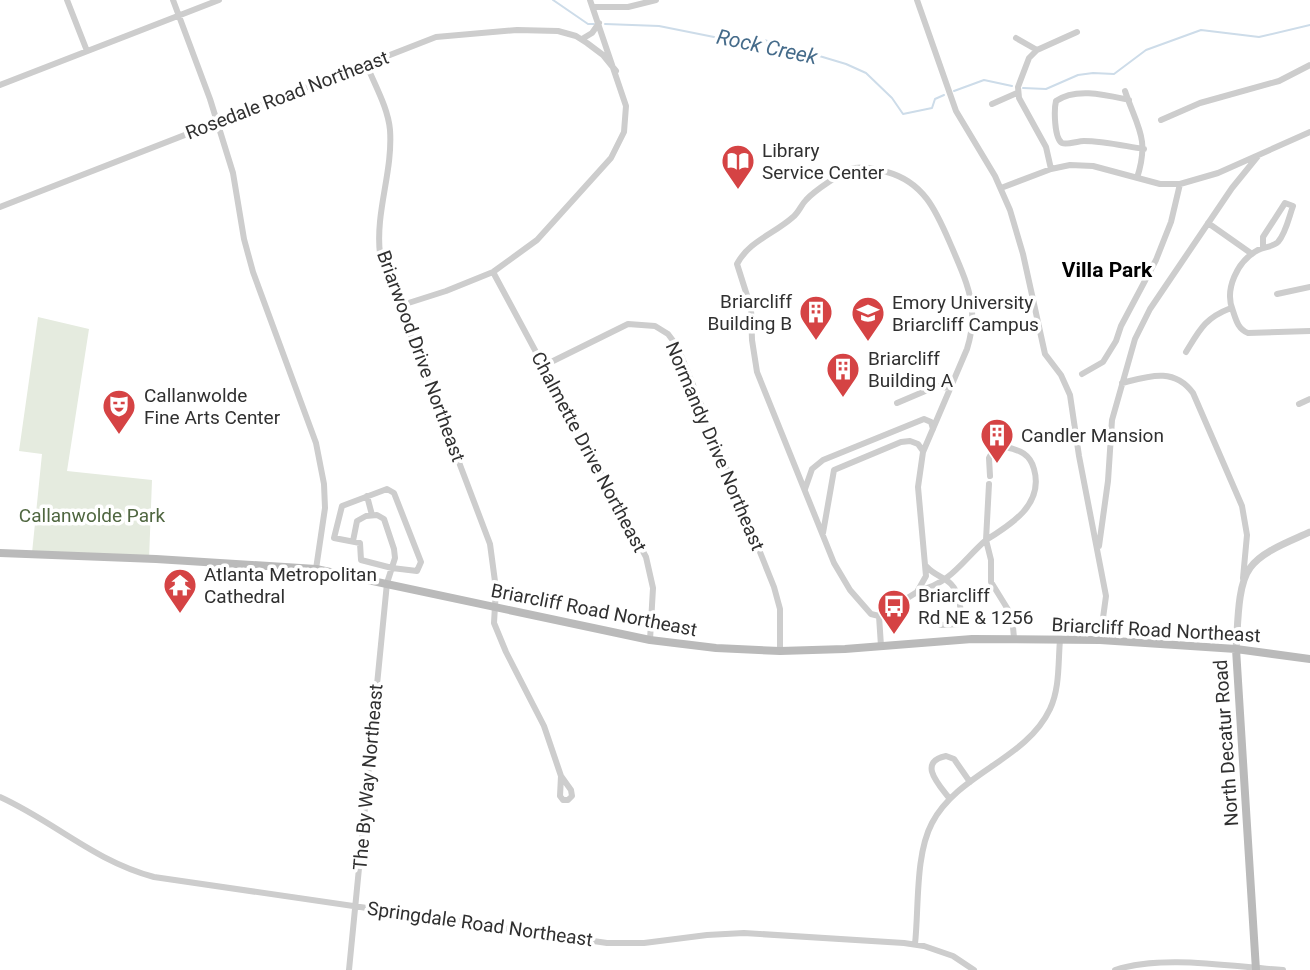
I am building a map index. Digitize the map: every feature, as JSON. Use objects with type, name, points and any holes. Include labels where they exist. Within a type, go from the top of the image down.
[{"type":"main road","name":"Briarcliff Road Northeast","points":[[0,553],[316,569],[683,645],[780,651],[972,639],[1100,640],[1236,649],[1310,659]]},
{"type":"main road","name":"North Decatur Road","points":[[1236,649],[1256,969]]},
{"type":"street","points":[[67,0],[87,51]]},
{"type":"street","points":[[173,0],[236,183],[244,239],[253,272],[316,443],[325,492],[325,522],[316,569]]},
{"type":"street","points":[[0,85],[219,0]]},
{"type":"street","points":[[399,306],[493,272],[547,230],[598,174],[617,149],[624,132],[627,112],[616,71],[592,4],[628,7],[656,0]]},
{"type":"street","points":[[917,0],[956,111],[1001,188],[1021,246],[1045,354],[1064,381],[1070,395],[1106,596],[1100,640]]},
{"type":"street","points":[[582,39],[592,33],[599,23]]},
{"type":"street","name":"Rosedale Road Northeast","points":[[0,207],[431,38],[552,30],[582,39],[603,55],[616,71]]},
{"type":"street","points":[[1051,169],[1046,147],[1017,93],[1029,58],[1037,50],[1077,32]]},
{"type":"street","points":[[1016,38],[1037,50]]},
{"type":"street","name":"Briarwood Drive Northeast","points":[[366,63],[390,127],[390,153],[379,225],[382,262],[490,544],[495,577],[494,622],[506,652],[544,726],[561,776]]},
{"type":"street","points":[[1161,120],[1200,103],[1279,81],[1310,65]]},
{"type":"street","points":[[1125,91],[1138,119],[1143,149],[1137,178]]},
{"type":"street","points":[[992,104],[1017,93]]},
{"type":"street","points":[[1129,100],[1094,94],[1074,93],[1062,96],[1056,101],[1054,108],[1056,131],[1059,140],[1065,144],[1086,141],[1143,149]]},
{"type":"street","points":[[1001,188],[1051,169],[1070,165],[1093,166],[1160,184],[1180,184],[1218,173],[1310,132]]},
{"type":"street","points":[[1098,555],[1108,481],[1112,420],[1128,358],[1142,324],[1231,188],[1258,156]]},
{"type":"street","points":[[919,590],[927,567],[918,487],[923,452],[967,349],[972,312],[963,276],[935,209],[921,191],[896,175],[864,167],[844,172],[814,191],[790,220],[747,248],[737,264],[751,308],[757,372],[845,583],[871,614],[879,616],[919,590],[945,580],[986,540],[1019,516],[1037,492],[1038,483],[1032,460],[1022,452],[1004,448],[996,448],[989,458],[986,540],[991,560],[991,582],[1012,615],[1014,639]]},
{"type":"street","points":[[1082,374],[1102,362],[1116,341],[1121,326],[1156,260],[1171,222],[1180,184]]},
{"type":"street","points":[[1263,248],[1263,237],[1285,203],[1293,206],[1278,242],[1252,254],[1229,289],[1228,301],[1239,326],[1248,333],[1310,333]]},
{"type":"street","points":[[1208,223],[1252,254]]},
{"type":"street","name":"Chalmette Drive Northeast","points":[[493,272],[646,557],[653,588],[650,640]]},
{"type":"street","points":[[1277,294],[1310,286]]},
{"type":"street","points":[[1186,352],[1214,314],[1231,308]]},
{"type":"street","name":"Normandy Drive Northeast","points":[[543,366],[607,332],[628,324],[643,323],[655,326],[671,338],[689,375],[776,594],[780,621],[780,651]]},
{"type":"street","name":"North Decatur Road","points":[[1122,383],[1154,375],[1167,375],[1180,380],[1194,393],[1234,483],[1245,516],[1247,535],[1236,649]]},
{"type":"street","points":[[897,403],[937,386],[949,388]]},
{"type":"street","points":[[1299,404],[1310,399]]},
{"type":"street","points":[[805,491],[812,469],[824,460],[924,419],[941,408]]},
{"type":"street","points":[[924,419],[931,422],[933,429]]},
{"type":"street","points":[[823,535],[834,470],[905,441],[918,444],[923,452]]},
{"type":"street","points":[[387,489],[394,493],[421,562],[417,571],[361,560],[360,543],[334,538],[342,506],[367,496],[387,489]]},
{"type":"street","points":[[367,496],[372,515]]},
{"type":"street","points":[[1088,507],[1104,508]]},
{"type":"street","points":[[353,541],[357,521],[372,515],[384,519],[395,555],[392,568]]},
{"type":"street","points":[[325,522],[337,523]]},
{"type":"street","points":[[1243,582],[1249,569],[1260,559],[1310,532]]},
{"type":"street","points":[[927,567],[955,590],[960,624],[941,625]]},
{"type":"street","name":"The By Way Northeast","points":[[349,970],[387,583],[392,568]]},
{"type":"street","points":[[879,616],[881,646]]},
{"type":"street","points":[[915,944],[922,858],[927,833],[949,798],[1015,749],[1037,729],[1046,716],[1054,697],[1060,640]]},
{"type":"street","points":[[949,798],[932,773],[932,764],[936,759],[950,757],[970,782]]},
{"type":"street","name":"Springdale Road Northeast","points":[[0,797],[39,817],[97,855],[133,871],[175,880],[607,943],[644,943],[744,933],[915,944],[953,956],[974,970]]},
{"type":"street","points":[[1115,970],[1163,962],[1283,970]]},
{"type":"green space","name":"Callanwolde Park","points":[[38,317],[89,329],[67,471],[152,480],[149,560],[32,553],[42,454],[19,451]]},
{"type":"waterway","name":"Rock Creek","points":[[553,0],[588,24],[594,24]]},
{"type":"waterway","name":"Rock Creek","points":[[605,24],[659,26],[729,40],[764,40],[846,64],[866,73],[892,98],[903,114],[932,108],[935,99],[944,95]]},
{"type":"waterway","name":"Rock Creek","points":[[1023,88],[1046,89],[1078,75],[1114,74],[1146,50],[1201,30],[1259,37],[1310,25]]},
{"type":"waterway","name":"Rock Creek","points":[[954,91],[984,80],[1012,86]]},
{"type":"place","name":"Library Service Center","points":[[738,191]]},
{"type":"place","name":"Briarcliff Building B","points":[[816,342]]},
{"type":"place","name":"Emory University Briarcliff Campus","points":[[868,343]]},
{"type":"place","name":"Briarcliff Building A","points":[[843,399]]},
{"type":"place","name":"Callanwolde Fine Arts Center","points":[[119,436]]},
{"type":"place","name":"Candler Mansion","points":[[997,465]]},
{"type":"place","name":"Atlanta Metropolitan Cathedral","points":[[180,615]]},
{"type":"place","name":"Briarcliff Rd NE & 1256","points":[[894,636]]},
{"type":"district","name":"Villa Park","points":[[1107,270]]}]
